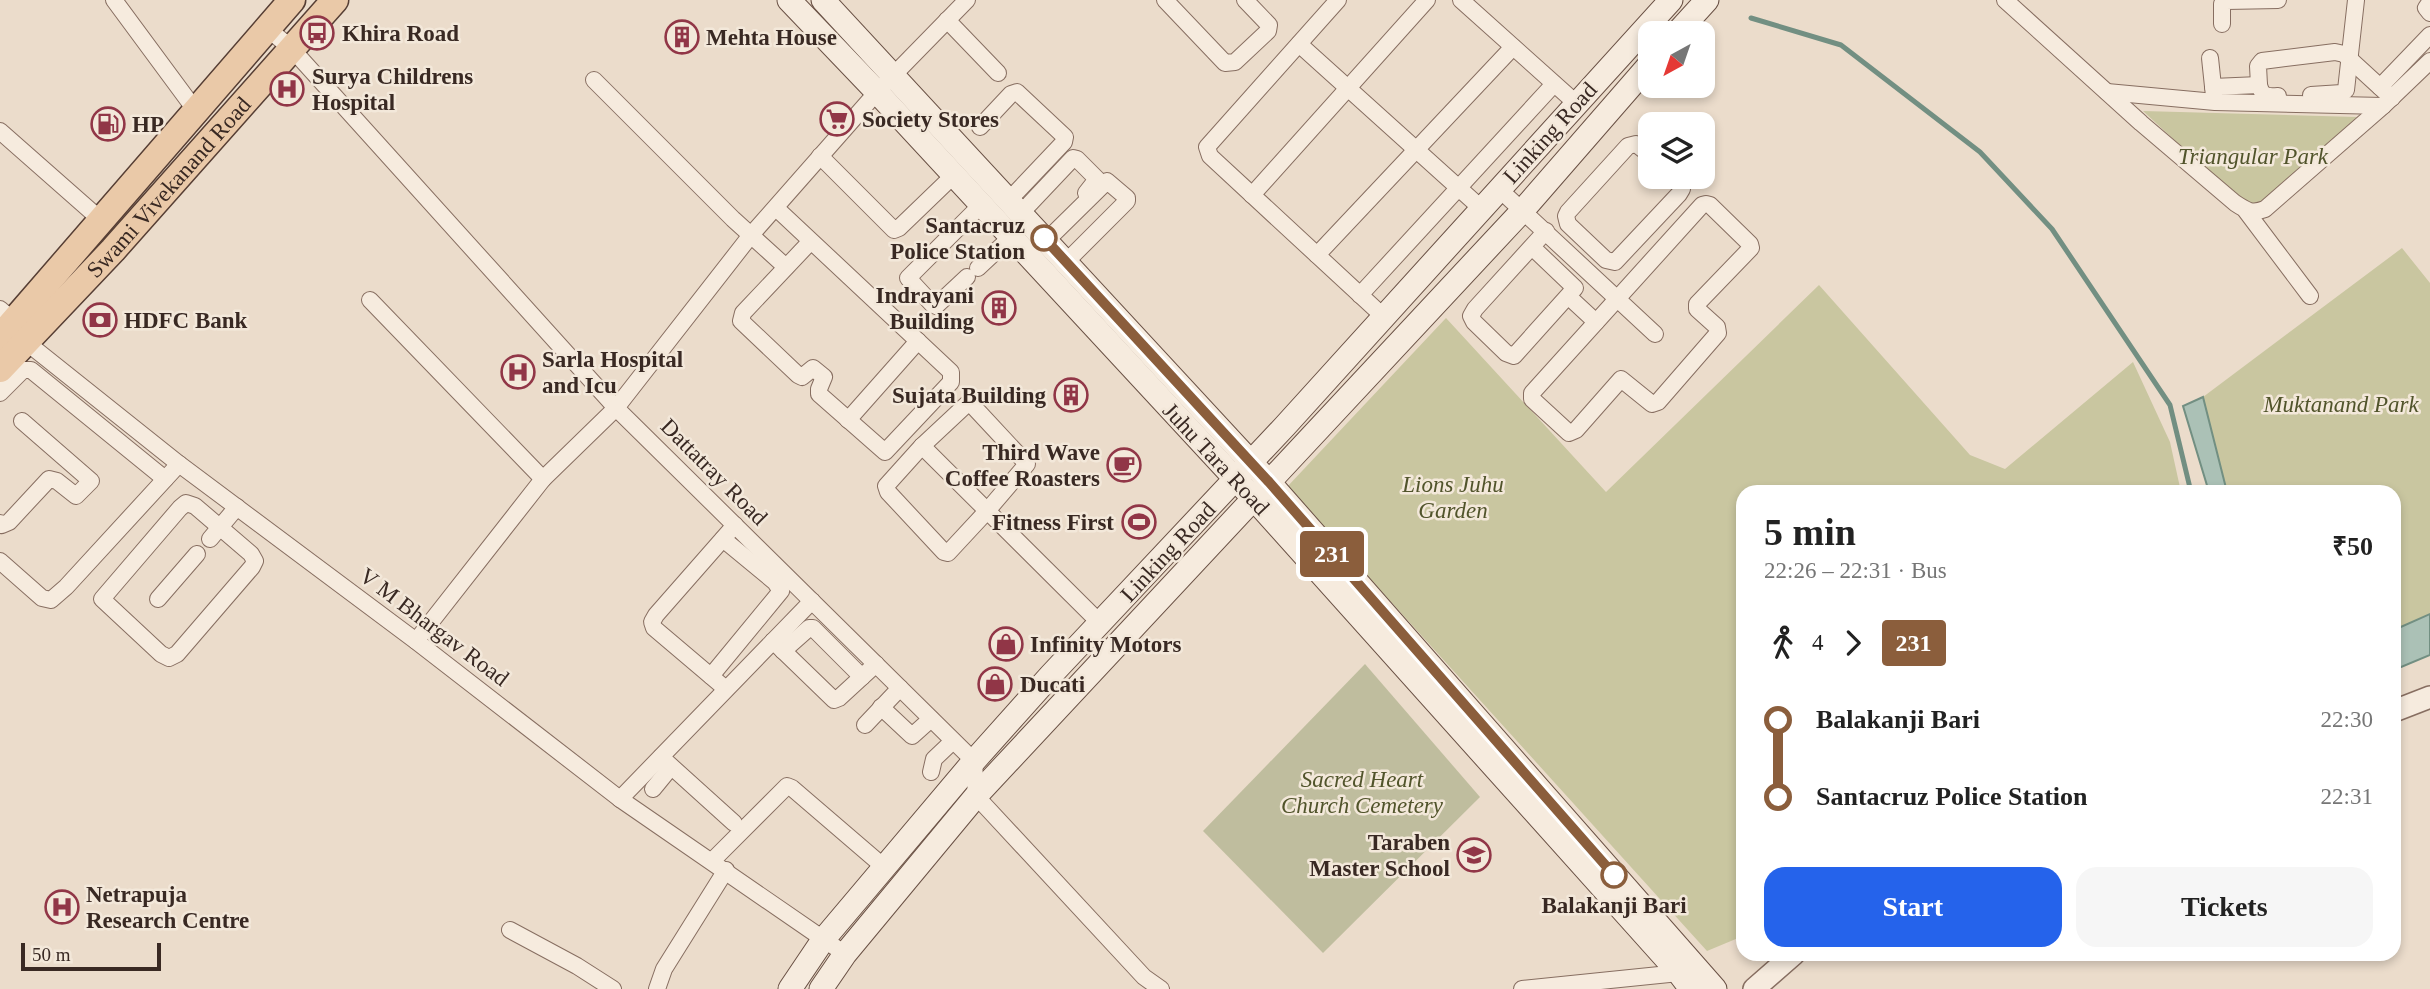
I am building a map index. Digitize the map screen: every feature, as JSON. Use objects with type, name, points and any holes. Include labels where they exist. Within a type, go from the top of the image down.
[{"type":"main road","name":"Swami Vivekanand Road","points":[[8,344],[102,220],[292,0]]},
{"type":"main road","name":"Swami Vivekanand Road","points":[[8,344],[113,250],[335,0]]},
{"type":"main road","name":"Juhu Tara Road","points":[[789,0],[1235,480],[1261,490],[1715,989]]},
{"type":"main road","name":"Juhu Tara Road","points":[[823,0],[894,75],[972,137],[1015,206],[1251,463],[1261,490],[1685,981]]},
{"type":"main road","name":"Linking Road","points":[[790,989],[823,940],[974,761],[1299,411],[1672,0]]},
{"type":"main road","points":[[1688,21],[1707,0]]},
{"type":"main road","points":[[1629,45],[1638,53]]},
{"type":"main road","name":"Linking Road","points":[[821,989],[845,954],[976,796],[1523,211],[1638,77]]},
{"type":"main road","points":[[1577,104],[1599,123]]},
{"type":"main road","points":[[1144,381],[1161,365]]},
{"type":"main road","points":[[1299,411],[1318,429]]},
{"type":"street","points":[[114,0],[196,111]]},
{"type":"street","points":[[416,641],[543,479],[616,408],[751,235],[877,92],[967,0]]},
{"type":"street","points":[[1165,0],[1225,63],[1235,62],[1269,32],[1269,25],[1245,0]]},
{"type":"street","points":[[1338,0],[1207,147],[1210,156],[1384,317]]},
{"type":"street","points":[[1252,195],[1427,0]]},
{"type":"street","points":[[1461,0],[1577,104]]},
{"type":"street","points":[[1672,0],[1682,21]]},
{"type":"street","points":[[2005,0],[2246,211],[2310,296]]},
{"type":"street","points":[[2222,24],[2220,11],[2226,1],[2278,0]]},
{"type":"street","points":[[2356,0],[2351,61],[2346,90],[2342,93],[2270,97],[2261,92],[2258,66],[2262,61],[2335,52],[2344,54],[2351,61],[2385,97]]},
{"type":"street","points":[[2430,2],[2426,8],[2430,13]]},
{"type":"street","points":[[947,20],[999,73]]},
{"type":"street","name":"Dattatray Road","points":[[267,28],[292,49],[616,408],[974,761]]},
{"type":"street","points":[[2385,97],[2430,36]]},
{"type":"street","points":[[1298,44],[1482,209]]},
{"type":"street","points":[[1317,255],[1513,47]]},
{"type":"street","points":[[2210,58],[2214,95]]},
{"type":"street","points":[[2246,211],[2254,213],[2265,209],[2385,97],[2430,61]]},
{"type":"street","points":[[594,80],[786,267]]},
{"type":"street","points":[[1360,295],[1554,84]]},
{"type":"street","points":[[2214,95],[2259,85]]},
{"type":"street","points":[[972,137],[1011,94],[1017,92],[1065,137],[1064,142],[1015,206]]},
{"type":"street","points":[[2107,92],[2385,97]]},
{"type":"street","points":[[0,131],[102,220]]},
{"type":"street","points":[[1638,146],[1628,146],[1568,212],[1566,220],[1572,227],[1606,260],[1615,262],[1682,189]]},
{"type":"street","points":[[820,156],[894,230],[954,175]]},
{"type":"street","points":[[1015,206],[1073,158],[1097,177],[1096,183],[1045,239]]},
{"type":"street","points":[[1045,239],[1107,181],[1127,198],[1066,262]]},
{"type":"street","points":[[1499,189],[1655,334]]},
{"type":"street","points":[[981,205],[908,278],[917,290],[936,306],[1011,237]]},
{"type":"street","points":[[1702,205],[1710,205],[1751,244],[1749,252],[1697,304],[1697,309],[1717,327],[1718,333],[1658,401],[1652,404],[1621,379],[1576,430],[1569,433],[1532,399],[1531,395],[1597,322],[1702,205]]},
{"type":"street","points":[[776,208],[951,372],[951,382],[885,452],[820,394],[818,389],[824,377],[817,370],[813,368],[802,377],[741,321],[743,313],[811,241]]},
{"type":"street","points":[[1532,247],[1575,286],[1569,297],[1514,356],[1506,353],[1471,319],[1475,309],[1532,247],[1572,227]]},
{"type":"street","points":[[1569,297],[1597,322]]},
{"type":"street","points":[[370,300],[543,479]]},
{"type":"street","points":[[848,420],[918,341]]},
{"type":"street","points":[[0,393],[8,344]]},
{"type":"street","points":[[8,344],[23,370],[31,370],[165,479]]},
{"type":"street","name":"V M Bhargav Road","points":[[8,344],[237,507],[620,799],[845,954]]},
{"type":"street","points":[[967,404],[973,406],[1027,464],[987,511],[951,552],[944,552],[886,490],[887,483],[967,404]]},
{"type":"street","points":[[0,523],[9,522],[49,479],[57,481],[76,496],[91,481],[22,421]]},
{"type":"street","points":[[922,446],[1101,623]]},
{"type":"street","points":[[0,561],[43,598],[51,600],[179,464]]},
{"type":"street","points":[[190,503],[195,506],[215,533],[251,554],[254,564],[177,654],[165,657],[103,602],[103,596],[183,505],[190,503]]},
{"type":"street","points":[[215,533],[237,507]]},
{"type":"street","points":[[726,689],[654,628],[652,622],[735,525]]},
{"type":"street","points":[[710,676],[781,591],[775,582],[723,539]]},
{"type":"street","points":[[159,599],[197,554]]},
{"type":"street","points":[[778,646],[812,601]]},
{"type":"street","points":[[620,799],[666,762],[726,689],[778,646],[808,628],[813,628],[862,677]]},
{"type":"street","points":[[778,646],[834,700],[876,664]]},
{"type":"street","points":[[864,725],[900,688]]},
{"type":"street","points":[[2401,707],[2430,697]]},
{"type":"street","points":[[881,707],[912,736],[930,719]]},
{"type":"street","points":[[931,772],[934,759],[953,741]]},
{"type":"street","points":[[974,761],[976,796],[1144,977],[1161,989]]},
{"type":"street","points":[[653,789],[666,762]]},
{"type":"street","points":[[666,762],[734,823]]},
{"type":"street","points":[[657,989],[664,969],[719,866],[787,786],[884,867]]},
{"type":"street","points":[[510,930],[578,966],[613,989]]},
{"type":"street","points":[[1754,989],[1786,961]]},
{"type":"street","points":[[1522,989],[1685,981]]},
{"type":"green space","name":"Triangular Park","points":[[2143,111],[2357,117],[2254,209],[2212,175]]},
{"type":"green space","name":"Muktanand Park","points":[[2402,248],[2430,283],[2430,614],[2401,627],[2401,485],[2225,485],[2203,397]]},
{"type":"green space","name":"Lions Juhu Garden","points":[[1819,285],[1970,455],[2005,469],[2133,362],[2170,442],[2179,485],[1736,485],[1736,939],[1707,951],[1287,487],[1446,318],[1606,492]]},
{"type":"green space","name":"Sacred Heart Church Cemetery","points":[[1365,664],[1480,797],[1323,953],[1203,831]]},
{"type":"shaded area","points":[[2203,397],[2225,485],[2207,485],[2183,406]]},
{"type":"shaded area","points":[[2430,614],[2430,655],[2401,667],[2401,627]]},
{"type":"waterway","points":[[1751,18],[1841,45],[1980,152],[2052,229],[2170,405],[2189,485]]},
{"type":"bus line","name":"231","points":[[1044,238],[1269,482],[1614,875]]},
{"type":"place","name":"Khira Road","points":[[317,33]]},
{"type":"place","name":"Mehta House","points":[[682,37]]},
{"type":"place","name":"Surya Childrens Hospital","points":[[287,89]]},
{"type":"place","name":"Society Stores","points":[[837,119]]},
{"type":"place","name":"HP","points":[[108,124]]},
{"type":"place","name":"Santacruz Police Station","points":[[1044,238]]},
{"type":"place","name":"Indrayani Building","points":[[999,308]]},
{"type":"place","name":"HDFC Bank","points":[[100,320]]},
{"type":"place","name":"Sarla Hospital and Icu","points":[[518,372]]},
{"type":"place","name":"Sujata Building","points":[[1071,395]]},
{"type":"place","name":"Third Wave Coffee Roasters","points":[[1124,465]]},
{"type":"place","name":"Fitness First","points":[[1139,522]]},
{"type":"place","name":"Infinity Motors","points":[[1006,644]]},
{"type":"place","name":"Ducati","points":[[995,684]]},
{"type":"place","name":"Taraben Master School","points":[[1474,855]]},
{"type":"place","name":"Balakanji Bari","points":[[1614,875]]},
{"type":"place","name":"Netrapuja Research Centre","points":[[62,907]]}]
